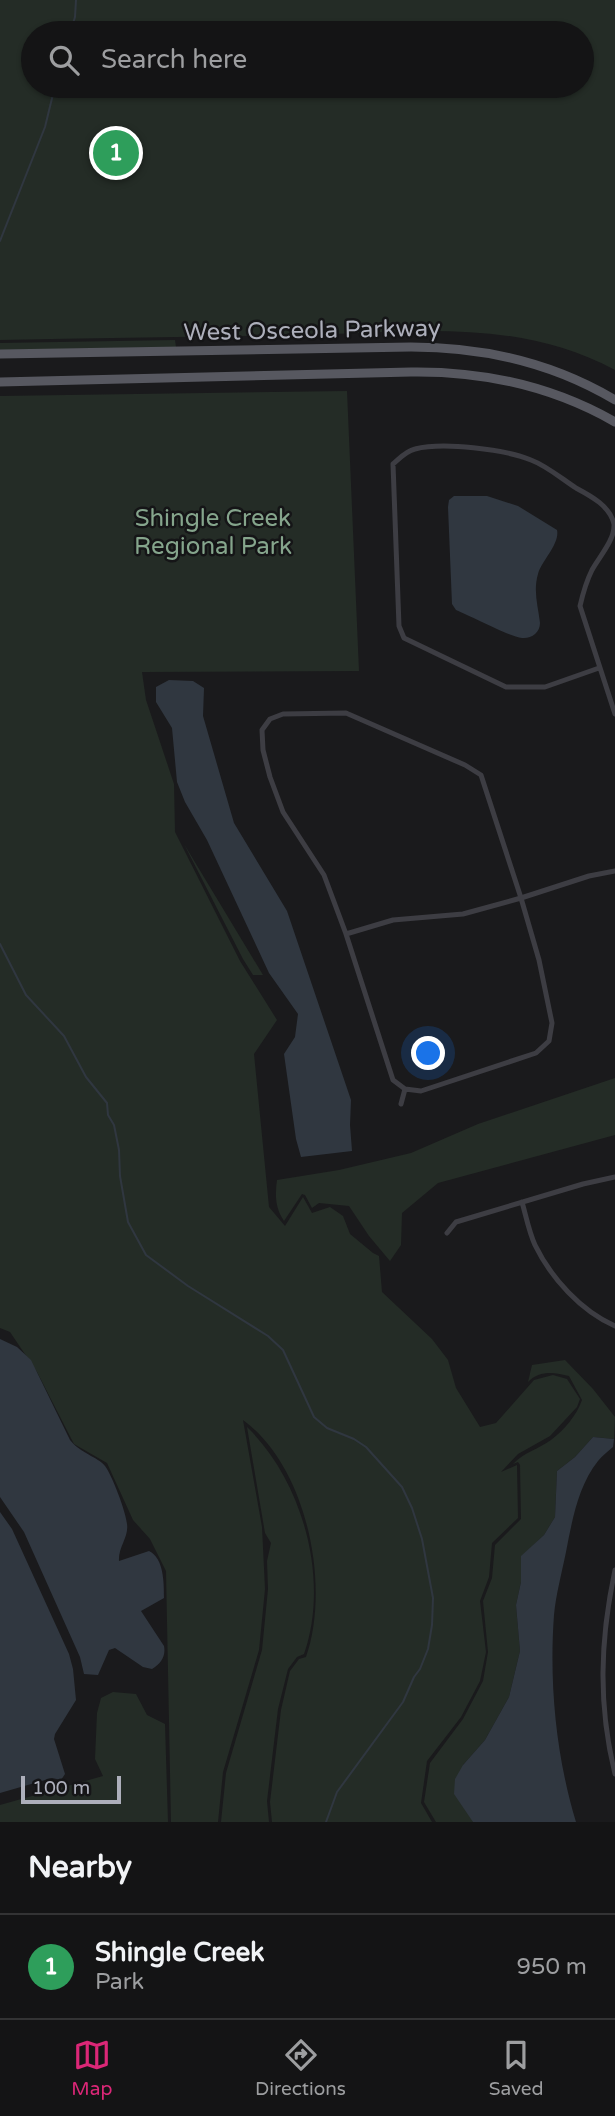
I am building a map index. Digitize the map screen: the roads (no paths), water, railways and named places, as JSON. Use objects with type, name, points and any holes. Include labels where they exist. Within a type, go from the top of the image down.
[{"type":"main road","name":"West Osceola Parkway","points":[[0,354],[411,347],[472,350],[555,372],[615,400]]},
{"type":"main road","name":"West Osceola Parkway","points":[[0,382],[460,373],[512,381],[543,390],[572,400],[615,422]]},
{"type":"street","points":[[599,668],[545,687],[506,687],[404,638],[400,626],[393,464],[403,454],[415,449],[457,447],[493,450],[532,460],[598,501],[609,513],[615,525],[612,539],[583,588],[580,606],[615,714]]},
{"type":"street","points":[[346,713],[465,765],[481,775],[522,898],[552,1023],[549,1041],[536,1053],[421,1091],[405,1089],[393,1080],[324,875],[283,812],[263,750],[262,730],[270,719],[283,714],[346,713]]},
{"type":"street","points":[[346,934],[393,920],[463,914],[589,876],[615,871]]},
{"type":"street","points":[[401,1104],[405,1089]]},
{"type":"street","points":[[447,1233],[456,1222],[615,1177]]},
{"type":"street","points":[[522,1202],[534,1243],[555,1276],[579,1303],[615,1326]]},
{"type":"street","points":[[615,1570],[607,1606],[602,1688],[608,1743],[615,1774]]},
{"type":"waterway","points":[[74,21],[76,0]]},
{"type":"waterway","points":[[0,241],[45,127],[52,98]]},
{"type":"waterway","points":[[0,944],[26,995],[64,1036],[86,1077],[107,1103],[119,1150],[120,1176],[128,1222],[146,1255],[188,1286],[268,1336],[283,1350],[314,1417],[327,1428],[366,1447],[402,1487],[412,1508],[422,1539],[433,1598],[428,1649],[403,1702],[337,1792],[326,1822]]},
{"type":"place","name":"Shingle Creek","points":[[116,153]]},
{"type":"park label","name":"Shingle Creek Regional Park","points":[[213,532]]}]
